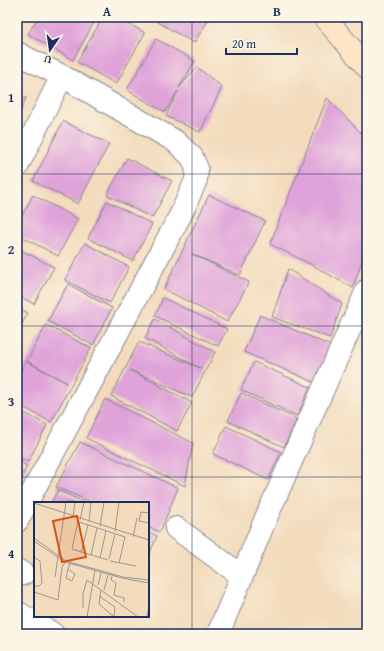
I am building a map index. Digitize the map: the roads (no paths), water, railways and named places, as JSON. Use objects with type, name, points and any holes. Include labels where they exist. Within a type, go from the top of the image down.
[{"type":"street","points":[[324,17],[367,67]]},
{"type":"street","points":[[17,53],[62,76],[175,141],[192,157],[197,169],[196,180],[181,214],[17,521]]},
{"type":"street","points":[[17,167],[62,76]]},
{"type":"street","points":[[218,634],[266,518],[367,290]]},
{"type":"street","points":[[176,528],[242,576]]},
{"type":"street","points":[[17,612],[53,634]]}]
